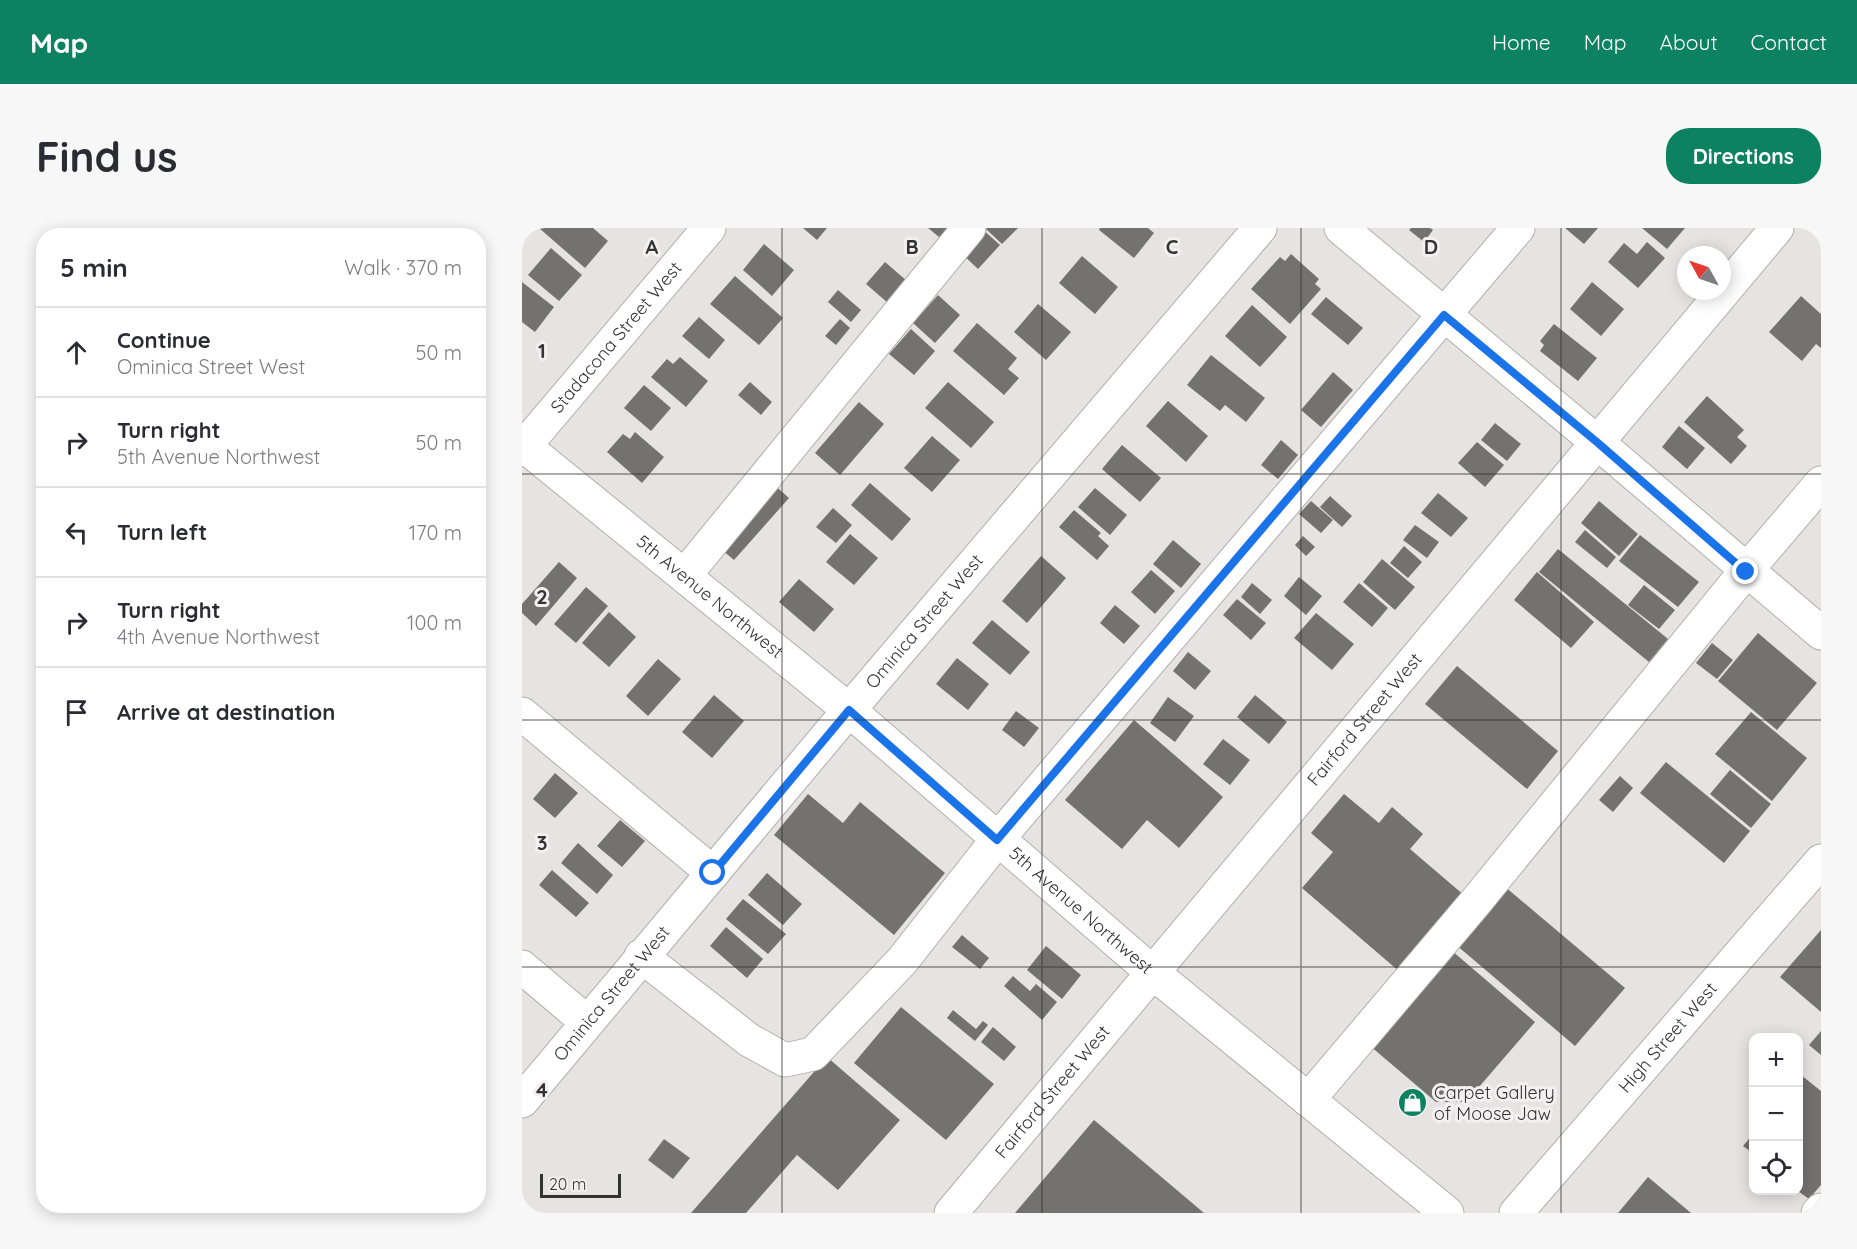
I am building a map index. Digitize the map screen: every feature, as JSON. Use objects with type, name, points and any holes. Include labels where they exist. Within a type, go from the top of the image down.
[{"type":"street","name":"Stadacona Street West","points":[[523,446],[709,228]]},
{"type":"street","points":[[685,575],[969,228]]},
{"type":"street","name":"Ominica Street West","points":[[522,1101],[641,956],[1260,228]]},
{"type":"street","points":[[1341,228],[1821,633]]},
{"type":"street","points":[[641,956],[749,1040],[785,1060],[813,1054],[902,961],[997,840],[1518,228]]},
{"type":"street","name":"Fairford Street West","points":[[951,1213],[1777,228]]},
{"type":"street","name":"5th Avenue Northwest","points":[[523,446],[849,710],[1152,972],[1447,1213]]},
{"type":"street","points":[[1308,1100],[1482,895],[1821,483]]},
{"type":"street","points":[[522,714],[713,873]]},
{"type":"street","name":"High Street West","points":[[1516,1213],[1821,861]]},
{"type":"street","points":[[522,967],[587,1022]]},
{"type":"building","points":[[539,228],[593,228],[608,241],[585,268]]},
{"type":"building","points":[[803,228],[827,228],[817,240]]},
{"type":"building","points":[[928,228],[955,228],[944,241]]},
{"type":"building","points":[[981,228],[1000,245],[978,269],[960,252]]},
{"type":"building","points":[[985,228],[1018,228],[1002,244]]},
{"type":"building","points":[[1100,228],[1148,228],[1154,233],[1134,258],[1099,230]]},
{"type":"building","points":[[1411,228],[1433,230],[1424,242],[1409,230]]},
{"type":"building","points":[[1565,228],[1598,228],[1584,244]]},
{"type":"building","points":[[1642,228],[1685,228],[1667,249]]},
{"type":"building","points":[[1647,242],[1665,258],[1638,288],[1608,262],[1624,243],[1637,254]]},
{"type":"building","points":[[764,244],[794,270],[772,296],[743,270]]},
{"type":"building","points":[[551,248],[582,275],[559,301],[528,275]]},
{"type":"building","points":[[1291,254],[1319,279],[1315,284],[1321,289],[1290,324],[1251,289],[1280,257],[1285,261]]},
{"type":"building","points":[[1082,256],[1118,287],[1095,314],[1059,283]]},
{"type":"building","points":[[885,262],[907,281],[888,303],[866,284]]},
{"type":"building","points":[[735,276],[783,318],[759,345],[710,304]]},
{"type":"building","points":[[522,282],[554,307],[535,332],[522,322]]},
{"type":"building","points":[[1592,282],[1624,309],[1601,336],[1570,309]]},
{"type":"building","points":[[838,290],[861,310],[851,322],[828,302]]},
{"type":"building","points":[[938,295],[960,315],[935,343],[913,323]]},
{"type":"building","points":[[1801,296],[1821,314],[1821,348],[1816,344],[1802,361],[1769,332]]},
{"type":"building","points":[[1326,297],[1363,328],[1348,345],[1311,314]]},
{"type":"building","points":[[1038,304],[1071,332],[1046,360],[1014,332]]},
{"type":"building","points":[[1252,305],[1287,337],[1260,367],[1225,336]]},
{"type":"building","points":[[699,317],[725,340],[709,359],[682,336]]},
{"type":"building","points":[[840,319],[850,328],[836,345],[825,336]]},
{"type":"building","points":[[977,323],[1017,358],[1008,369],[1019,378],[1004,395],[953,351]]},
{"type":"building","points":[[1554,324],[1597,358],[1578,381],[1540,351],[1544,345],[1540,341]]},
{"type":"building","points":[[911,329],[935,351],[914,375],[889,354]]},
{"type":"building","points":[[1211,355],[1265,398],[1246,422],[1225,405],[1220,411],[1187,385]]},
{"type":"building","points":[[680,357],[708,381],[686,407],[651,377],[667,359],[673,364]]},
{"type":"building","points":[[1333,372],[1353,390],[1321,427],[1301,410]]},
{"type":"building","points":[[750,382],[772,402],[761,415],[738,395]]},
{"type":"building","points":[[948,382],[994,422],[971,448],[925,408]]},
{"type":"building","points":[[644,385],[671,408],[651,431],[624,408]]},
{"type":"building","points":[[1707,396],[1744,430],[1737,437],[1747,446],[1731,464],[1684,422]]},
{"type":"building","points":[[1168,401],[1208,436],[1186,462],[1146,426]]},
{"type":"building","points":[[859,402],[884,424],[840,475],[815,453]]},
{"type":"building","points":[[1495,423],[1521,444],[1507,461],[1481,440]]},
{"type":"building","points":[[1679,426],[1705,448],[1687,469],[1662,447]]},
{"type":"building","points":[[635,432],[664,457],[642,483],[607,452],[623,434],[630,439]]},
{"type":"building","points":[[932,436],[960,460],[932,492],[904,468]]},
{"type":"building","points":[[1281,440],[1298,455],[1278,479],[1261,465]]},
{"type":"building","points":[[1477,442],[1504,465],[1485,487],[1458,463]]},
{"type":"building","points":[[1122,445],[1161,478],[1140,502],[1102,469]]},
{"type":"building","points":[[771,482],[789,498],[734,560],[716,545]]},
{"type":"building","points":[[870,483],[911,519],[892,541],[851,505]]},
{"type":"building","points":[[1095,488],[1127,515],[1110,535],[1078,507]]},
{"type":"building","points":[[1438,493],[1468,518],[1451,537],[1421,513]]},
{"type":"building","points":[[1330,496],[1352,516],[1342,527],[1320,507]]},
{"type":"building","points":[[1311,501],[1333,520],[1321,533],[1299,514]]},
{"type":"building","points":[[1599,501],[1638,534],[1619,556],[1581,523]]},
{"type":"building","points":[[833,508],[852,525],[836,543],[816,527]]},
{"type":"building","points":[[1074,510],[1101,533],[1098,536],[1109,546],[1097,560],[1059,527]]},
{"type":"building","points":[[1415,525],[1439,542],[1427,558],[1403,540]]},
{"type":"building","points":[[1585,530],[1616,557],[1607,568],[1575,542]]},
{"type":"building","points":[[850,534],[878,558],[854,585],[826,562]]},
{"type":"building","points":[[1640,535],[1699,582],[1678,607],[1619,561]]},
{"type":"building","points":[[1303,536],[1315,547],[1306,556],[1295,545]]},
{"type":"building","points":[[1173,540],[1201,564],[1181,588],[1153,564]]},
{"type":"building","points":[[1404,546],[1422,562],[1408,578],[1390,563]]},
{"type":"building","points":[[1558,549],[1668,639],[1649,662],[1539,572]]},
{"type":"building","points":[[1041,556],[1066,578],[1027,623],[1002,601]]},
{"type":"building","points":[[1382,559],[1415,587],[1395,610],[1363,582]]},
{"type":"building","points":[[559,562],[577,578],[536,626],[522,613],[522,604]]},
{"type":"building","points":[[1151,570],[1175,591],[1155,614],[1131,592]]},
{"type":"building","points":[[1537,572],[1594,622],[1571,648],[1514,600]]},
{"type":"building","points":[[1299,577],[1322,596],[1306,615],[1284,596]]},
{"type":"building","points":[[799,579],[834,609],[814,632],[779,602]]},
{"type":"building","points":[[1252,583],[1272,600],[1260,614],[1241,597]]},
{"type":"building","points":[[1359,583],[1388,608],[1372,627],[1343,602]]},
{"type":"building","points":[[1644,585],[1675,610],[1659,629],[1628,605]]},
{"type":"building","points":[[586,587],[608,606],[576,643],[554,624]]},
{"type":"building","points":[[1237,599],[1266,623],[1251,640],[1223,615]]},
{"type":"building","points":[[1115,605],[1140,626],[1124,644],[1100,623]]},
{"type":"building","points":[[609,612],[636,637],[609,667],[582,643]]},
{"type":"building","points":[[1316,613],[1354,644],[1332,670],[1294,638]]},
{"type":"building","points":[[992,620],[1030,652],[1010,675],[972,643]]},
{"type":"building","points":[[1758,633],[1817,683],[1777,730],[1718,681]]},
{"type":"building","points":[[1712,643],[1733,660],[1717,679],[1696,663]]},
{"type":"building","points":[[1188,652],[1211,671],[1195,690],[1173,671]]},
{"type":"building","points":[[957,658],[989,684],[968,710],[936,684]]},
{"type":"building","points":[[658,659],[681,679],[648,716],[626,696]]},
{"type":"building","points":[[1457,666],[1558,751],[1527,789],[1425,704]]},
{"type":"building","points":[[714,695],[744,721],[712,758],[682,732]]},
{"type":"building","points":[[1255,695],[1287,722],[1269,744],[1237,717]]},
{"type":"building","points":[[1168,697],[1194,716],[1175,742],[1150,723]]},
{"type":"building","points":[[1016,711],[1039,728],[1024,747],[1002,730]]},
{"type":"building","points":[[1751,712],[1807,758],[1772,801],[1715,754]]},
{"type":"building","points":[[1134,720],[1223,797],[1179,848],[1147,820],[1122,849],[1065,800]]},
{"type":"building","points":[[1223,739],[1250,760],[1230,785],[1203,764]]},
{"type":"building","points":[[1666,762],[1750,831],[1724,863],[1640,793]]},
{"type":"building","points":[[1730,770],[1771,804],[1751,828],[1710,794]]},
{"type":"building","points":[[555,773],[578,793],[555,818],[533,799]]},
{"type":"building","points":[[1620,776],[1633,788],[1613,812],[1599,800]]},
{"type":"building","points":[[808,794],[843,823],[860,802],[945,873],[894,935],[774,835]]},
{"type":"building","points":[[1344,794],[1379,823],[1392,807],[1423,834],[1410,849],[1465,896],[1400,972],[1302,888],[1333,852],[1311,833]]},
{"type":"building","points":[[620,820],[645,841],[622,867],[597,846]]},
{"type":"building","points":[[578,843],[613,875],[597,894],[561,863]]},
{"type":"building","points":[[552,870],[589,903],[576,917],[539,885]]},
{"type":"building","points":[[767,873],[802,904],[783,925],[748,895]]},
{"type":"building","points":[[1504,886],[1625,988],[1575,1046],[1455,944]]},
{"type":"building","points":[[743,899],[786,934],[768,954],[726,919]]},
{"type":"building","points":[[726,927],[763,959],[747,978],[710,946]]},
{"type":"building","points":[[1821,930],[1821,1012],[1780,977]]},
{"type":"building","points":[[962,935],[989,958],[980,969],[952,947]]},
{"type":"building","points":[[1046,946],[1081,975],[1062,999],[1027,970]]},
{"type":"building","points":[[1451,950],[1535,1022],[1466,1102],[1436,1102],[1369,1045]]},
{"type":"building","points":[[1013,976],[1030,991],[1036,984],[1057,1002],[1042,1020],[1004,986]]},
{"type":"building","points":[[901,1007],[994,1084],[946,1140],[854,1063]]},
{"type":"building","points":[[953,1010],[976,1029],[983,1021],[988,1025],[975,1041],[947,1018]]},
{"type":"building","points":[[993,1027],[1016,1047],[1004,1061],[981,1042]]},
{"type":"building","points":[[1821,1031],[1821,1055],[1809,1045]]},
{"type":"building","points":[[827,1057],[900,1120],[838,1190],[797,1155],[746,1213],[691,1213]]},
{"type":"building","points":[[1803,1077],[1821,1091],[1821,1185],[1809,1199],[1803,1195]]},
{"type":"building","points":[[1094,1120],[1204,1213],[1015,1213]]},
{"type":"building","points":[[664,1139],[690,1158],[673,1179],[648,1160]]},
{"type":"building","points":[[1749,1139],[1749,1150],[1743,1146]]},
{"type":"building","points":[[1648,1177],[1691,1213],[1618,1213]]},
{"type":"place","name":"Carpet Gallery of Moose Jaw","points":[[1413,1103]]},
{"type":"route","points":[[713,873],[849,710],[997,840],[1444,315],[1598,443],[1746,572]]}]
